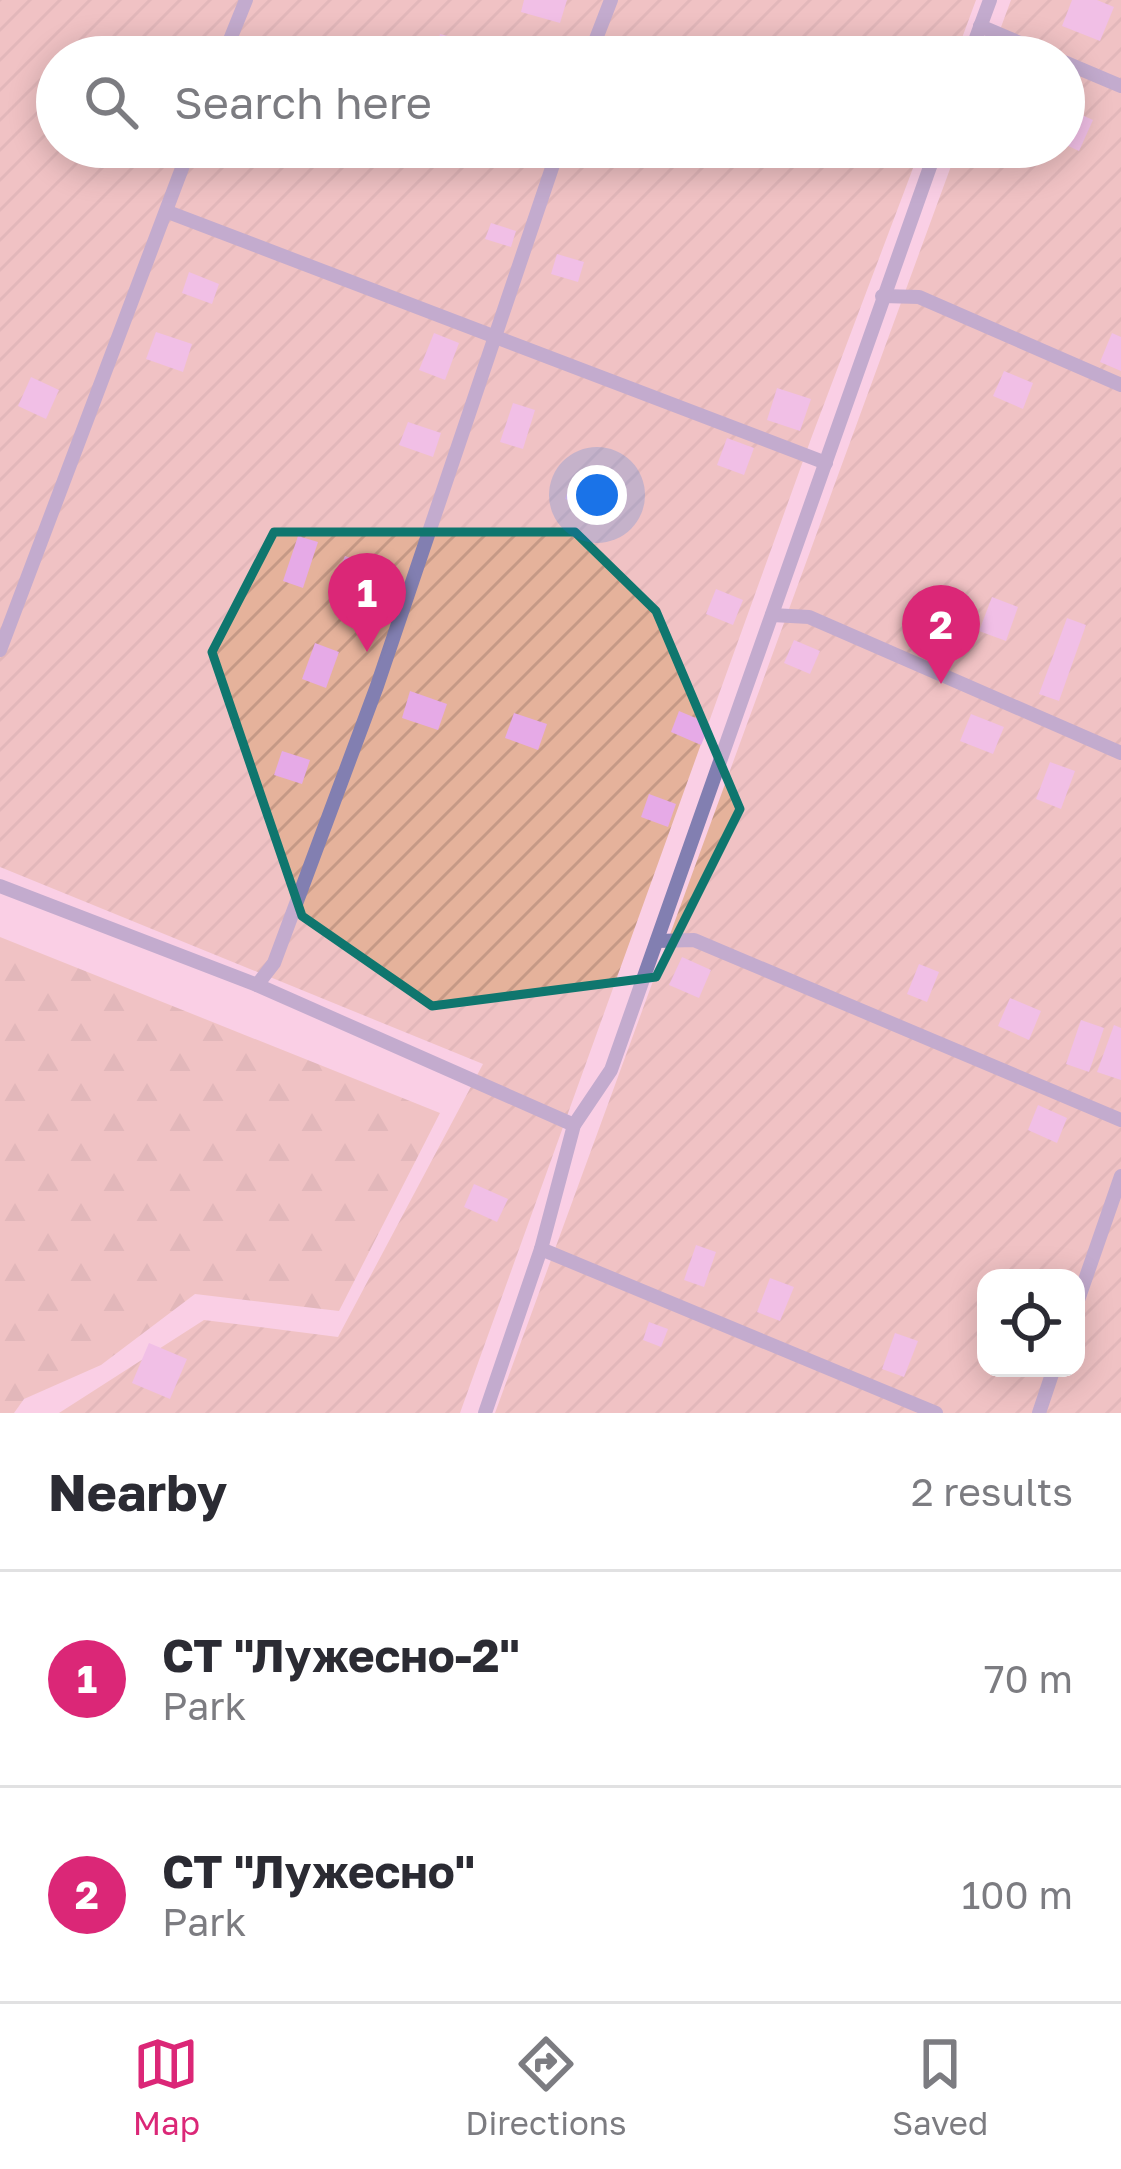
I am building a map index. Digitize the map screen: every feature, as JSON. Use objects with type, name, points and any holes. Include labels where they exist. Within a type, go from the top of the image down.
[{"type":"lane","points":[[231,36],[246,0]]},
{"type":"lane","points":[[597,36],[611,0]]},
{"type":"lane","points":[[976,36],[990,0]]},
{"type":"lane","points":[[980,26],[1004,36]]},
{"type":"lane","points":[[1085,71],[1121,86]]},
{"type":"lane","points":[[0,650],[183,168]]},
{"type":"lane","points":[[257,985],[274,963],[376,686],[552,168]]},
{"type":"lane","points":[[485,1413],[541,1249],[574,1125],[611,1070],[929,168]]},
{"type":"lane","points":[[168,212],[826,463]]},
{"type":"lane","points":[[882,296],[919,297],[1121,386]]},
{"type":"lane","points":[[772,615],[809,616],[1121,753]]},
{"type":"lane","points":[[0,886],[257,985],[574,1125]]},
{"type":"lane","points":[[656,941],[694,940],[1121,1120]]},
{"type":"lane","points":[[1085,1280],[1121,1176]]},
{"type":"lane","points":[[541,1249],[936,1413]]},
{"type":"lane","points":[[1039,1413],[1051,1377]]},
{"type":"highlighted area","points":[[274,532],[575,532],[656,611],[740,809],[656,977],[432,1006],[302,916],[212,652]]},
{"type":"green space","points":[[0,0],[976,0],[963,36],[36,36],[36,168],[913,168],[460,1413],[59,1413],[204,1320],[338,1337],[483,1064],[0,867]]},
{"type":"green space","points":[[1011,0],[1121,0],[1121,1413],[495,1413],[950,168],[1085,168],[1085,36],[998,36]]},
{"type":"green space","points":[[0,937],[440,1113],[339,1311],[195,1294],[101,1365],[24,1399],[14,1413],[0,1413]]},
{"type":"building","points":[[524,0],[567,0],[560,23],[521,12]]},
{"type":"building","points":[[1072,0],[1097,0],[1114,7],[1100,41],[1062,26]]},
{"type":"building","points":[[491,223],[516,231],[511,247],[485,239]]},
{"type":"building","points":[[557,254],[584,262],[578,282],[551,274]]},
{"type":"building","points":[[189,272],[219,284],[212,304],[182,293]]},
{"type":"building","points":[[156,332],[192,344],[183,372],[146,359]]},
{"type":"building","points":[[434,333],[459,343],[445,380],[419,370]]},
{"type":"building","points":[[1112,333],[1121,337],[1121,371],[1100,362]]},
{"type":"building","points":[[1004,371],[1033,383],[1023,409],[993,396]]},
{"type":"building","points":[[31,377],[59,390],[46,419],[18,406]]},
{"type":"building","points":[[777,388],[811,399],[800,431],[767,420]]},
{"type":"building","points":[[513,403],[535,410],[523,449],[500,442]]},
{"type":"building","points":[[408,422],[441,433],[433,457],[399,445]]},
{"type":"building","points":[[727,438],[754,448],[744,475],[717,465]]},
{"type":"building","points":[[571,482],[604,493],[599,511],[565,499]]},
{"type":"building","points":[[298,536],[318,542],[303,588],[283,581]]},
{"type":"building","points":[[345,556],[377,568],[366,598],[333,586]]},
{"type":"building","points":[[716,589],[743,600],[733,625],[706,614]]},
{"type":"building","points":[[992,597],[1018,607],[1006,641],[979,631]]},
{"type":"building","points":[[911,600],[953,616],[944,641],[902,625]]},
{"type":"building","points":[[1067,618],[1086,625],[1059,701],[1039,694]]},
{"type":"building","points":[[794,640],[820,651],[810,674],[784,663]]},
{"type":"building","points":[[315,643],[339,652],[326,688],[302,679]]},
{"type":"building","points":[[410,691],[447,704],[438,730],[402,718]]},
{"type":"building","points":[[679,711],[710,724],[701,745],[671,732]]},
{"type":"building","points":[[514,713],[547,724],[538,750],[505,738]]},
{"type":"building","points":[[971,714],[1004,727],[993,754],[960,741]]},
{"type":"building","points":[[282,751],[310,760],[302,784],[274,775]]},
{"type":"building","points":[[1050,762],[1075,771],[1061,809],[1036,799]]},
{"type":"building","points":[[649,794],[676,804],[668,827],[641,817]]},
{"type":"building","points":[[682,957],[711,970],[699,998],[669,985]]},
{"type":"building","points":[[919,964],[939,972],[927,1002],[907,994]]},
{"type":"building","points":[[1010,998],[1041,1011],[1029,1040],[998,1026]]},
{"type":"building","points":[[1081,1020],[1104,1028],[1089,1072],[1066,1064]]},
{"type":"building","points":[[1114,1025],[1121,1028],[1121,1080],[1097,1072]]},
{"type":"building","points":[[1038,1105],[1067,1118],[1057,1143],[1028,1130]]},
{"type":"building","points":[[474,1184],[508,1199],[497,1222],[464,1207]]},
{"type":"building","points":[[696,1245],[716,1252],[704,1287],[684,1280]]},
{"type":"building","points":[[770,1278],[794,1287],[780,1321],[757,1312]]},
{"type":"building","points":[[649,1322],[668,1329],[661,1347],[643,1340]]},
{"type":"building","points":[[895,1333],[918,1341],[904,1377],[882,1369]]},
{"type":"building","points":[[149,1343],[187,1359],[170,1399],[132,1383]]},
{"type":"place","name":"СТ \"Лужесно-2\"","points":[[367,652]]},
{"type":"place","name":"СТ \"Лужесно\"","points":[[941,684]]}]
